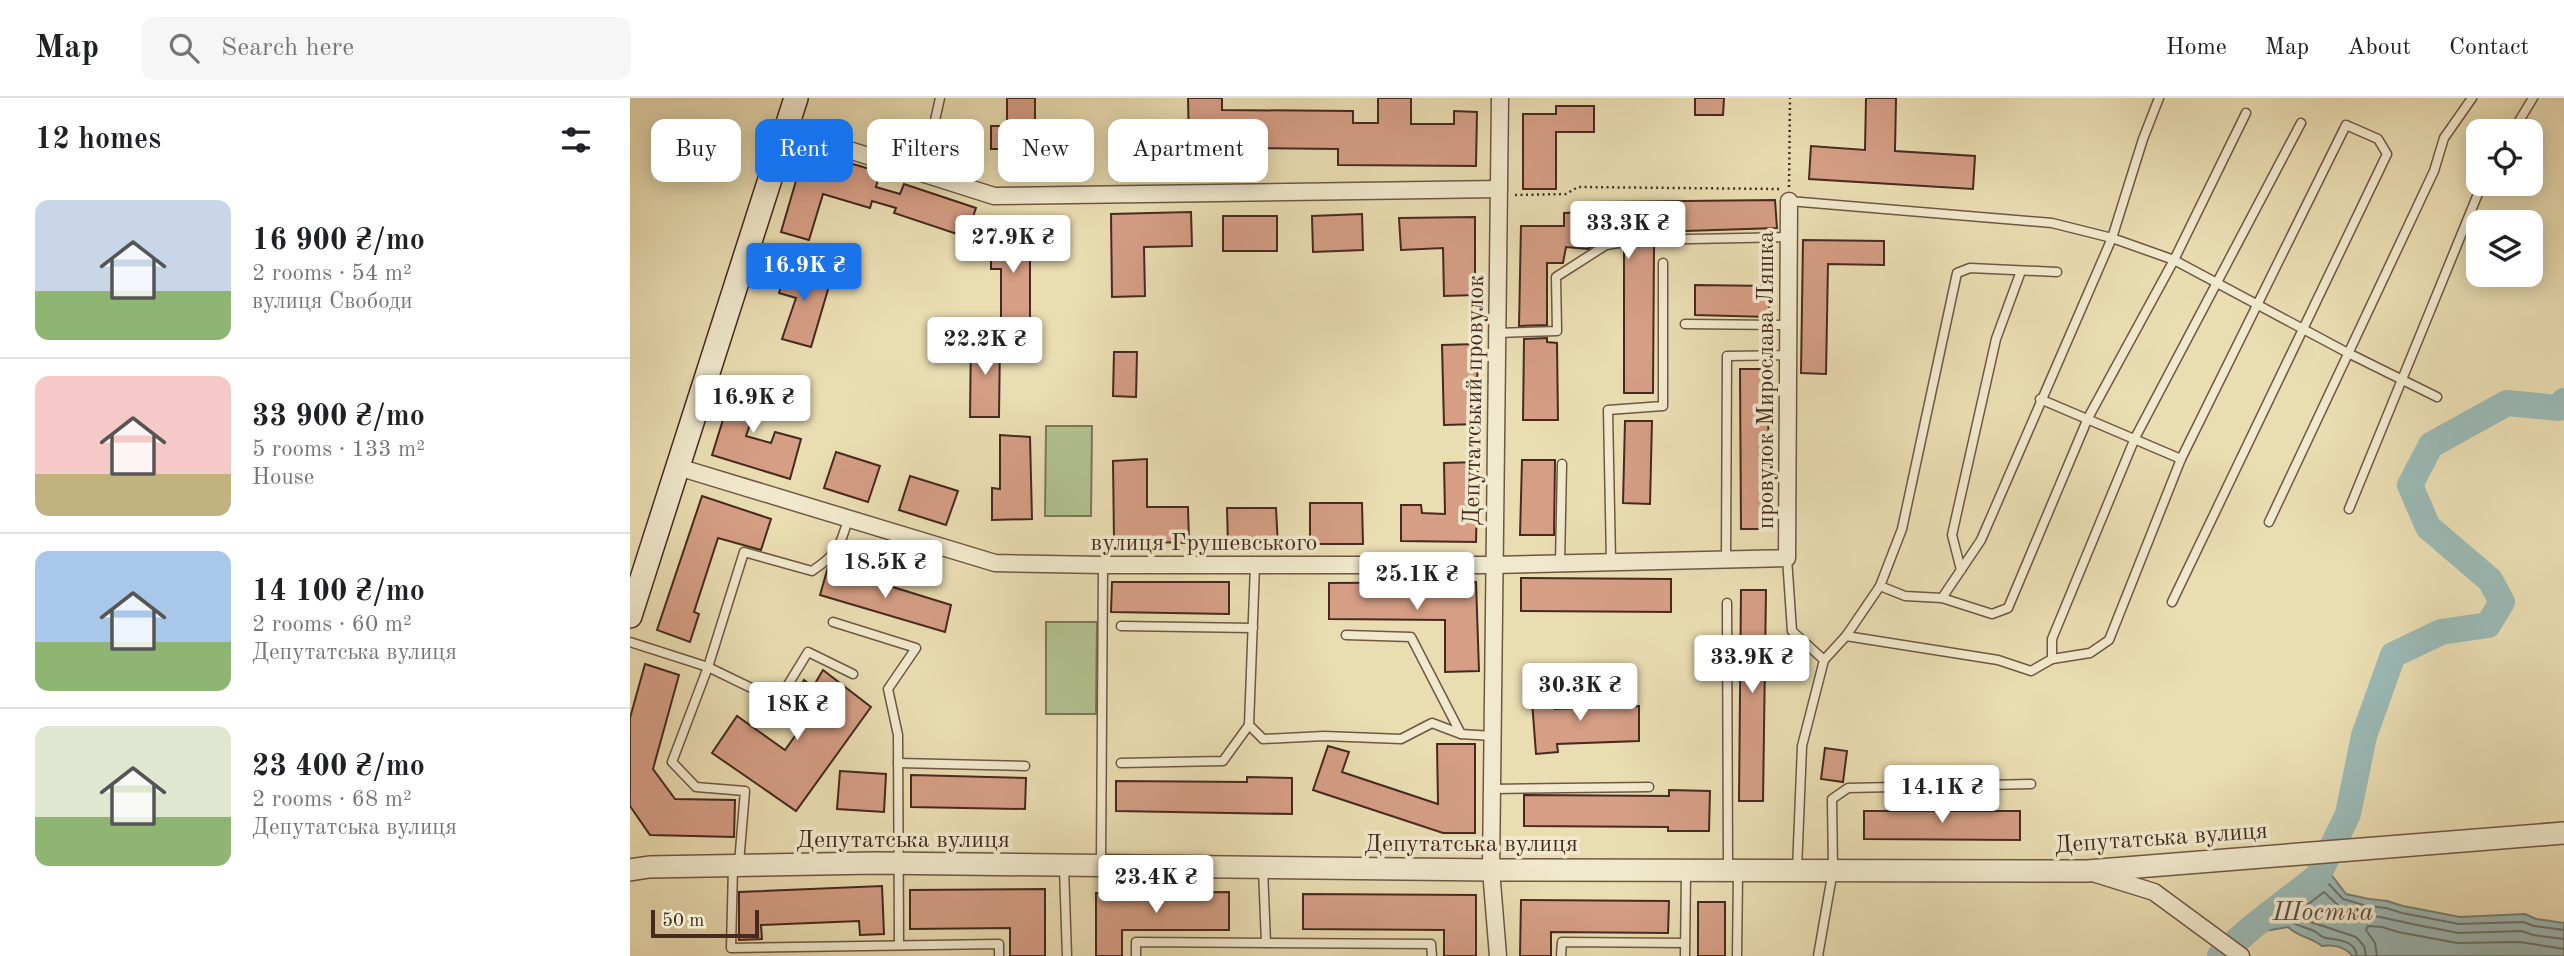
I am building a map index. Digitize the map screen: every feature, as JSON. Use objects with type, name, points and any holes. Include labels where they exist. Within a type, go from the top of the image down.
[{"type":"main road","points":[[789,119],[796,98]]},
{"type":"main road","points":[[630,615],[769,182]]},
{"type":"street","name":"Депутатський провулок","points":[[1498,956],[1491,870],[1500,98]]},
{"type":"street","points":[[951,182],[994,196],[1499,192]]},
{"type":"street","name":"провулок Мирослава Ляшка","points":[[1787,558],[1789,201]]},
{"type":"street","name":"вулиця Грушевського","points":[[678,467],[996,562],[1103,565],[1493,565],[1787,558]]},
{"type":"street","name":"Депутатська вулиця","points":[[630,853],[639,869],[899,864],[1491,870],[2087,870],[2564,832]]},
{"type":"street","points":[[2087,870],[2154,892],[2241,956]]},
{"type":"lane","points":[[935,119],[940,98]]},
{"type":"lane","points":[[1942,598],[1980,540],[2112,238],[2158,98]]},
{"type":"lane","points":[[2269,522],[2434,171],[2444,138],[2472,98]]},
{"type":"lane","points":[[2520,119],[2533,98]]},
{"type":"lane","points":[[1880,586],[1905,596],[1942,598],[1992,614],[2008,608],[2088,418],[2174,260],[2246,113]]},
{"type":"lane","points":[[2052,659],[2052,639],[2134,438],[2301,123]]},
{"type":"lane","points":[[1846,636],[1998,660],[2031,671],[2052,659],[2090,653],[2109,640],[2180,458],[2346,125],[2378,139],[2387,154],[2172,602]]},
{"type":"lane","points":[[2349,509],[2477,196]]},
{"type":"lane","points":[[1789,201],[2052,223],[2112,238],[2174,260],[2437,397]]},
{"type":"lane","points":[[1640,240],[1789,237]]},
{"type":"lane","points":[[1497,333],[1557,331],[1556,277],[1606,245],[1625,242]]},
{"type":"lane","points":[[1611,562],[1608,410],[1663,406],[1663,263]]},
{"type":"lane","points":[[1797,870],[1802,746],[1824,660],[1846,636],[1880,586],[1902,529],[1957,273],[1970,268],[2057,272]]},
{"type":"lane","points":[[1961,570],[1952,535],[1996,339],[2021,271]]},
{"type":"lane","points":[[1685,324],[1788,325]]},
{"type":"lane","points":[[1726,560],[1727,356],[1788,355]]},
{"type":"lane","points":[[2040,398],[2180,458]]},
{"type":"lane","points":[[1560,564],[1562,464]]},
{"type":"lane","points":[[848,519],[834,556],[812,571],[744,552],[708,667],[672,762],[696,786],[745,791],[736,866],[731,948],[999,944],[999,956]]},
{"type":"lane","points":[[1787,558],[1792,631],[1824,660]]},
{"type":"lane","points":[[1101,866],[1103,565]]},
{"type":"lane","points":[[1121,763],[1223,761],[1249,725],[1255,565]]},
{"type":"lane","points":[[1727,603],[1737,956]]},
{"type":"lane","points":[[832,622],[916,648],[888,689],[898,735],[899,946]]},
{"type":"lane","points":[[1121,626],[1253,628]]},
{"type":"lane","points":[[1346,635],[1411,637],[1461,734]]},
{"type":"lane","points":[[630,642],[708,667],[778,701],[808,652],[853,674]]},
{"type":"lane","points":[[1249,725],[1263,739],[1324,736],[1401,739],[1432,723],[1461,734],[1492,736]]},
{"type":"lane","points":[[898,764],[1025,766]]},
{"type":"lane","points":[[1818,956],[1833,870],[1832,799],[1848,788],[2031,784]]},
{"type":"lane","points":[[1492,789],[1649,787]]},
{"type":"lane","points":[[1064,865],[1067,956]]},
{"type":"lane","points":[[1263,867],[1266,943]]},
{"type":"lane","points":[[1685,956],[1686,870]]},
{"type":"lane","points":[[1136,956],[1136,942],[1431,944],[1432,956]]},
{"type":"lane","points":[[1561,956],[1562,942],[1685,943]]},
{"type":"path","points":[[1499,192],[1566,194],[1577,187],[1789,189],[1790,98]]},
{"type":"green space","points":[[1046,426],[1092,426],[1091,516],[1045,516]]},
{"type":"green space","points":[[1046,622],[1097,622],[1096,714],[1046,714]]},
{"type":"water","name":"Шостка","points":[[2323,864],[2346,894],[2460,917],[2525,914],[2536,919],[2564,923],[2564,956],[2352,956],[2339,947],[2322,946],[2288,927],[2265,931],[2251,928],[2318,876]]},
{"type":"building","points":[[1007,98],[1035,98],[1035,119],[1007,119]]},
{"type":"building","points":[[1188,98],[1222,98],[1222,110],[1353,111],[1353,123],[1378,123],[1378,98],[1411,98],[1411,124],[1454,124],[1454,111],[1477,112],[1476,166],[1338,165],[1338,149],[1268,148],[1268,119],[1188,119]]},
{"type":"building","points":[[1695,98],[1724,98],[1723,115],[1695,115]]},
{"type":"building","points":[[1866,98],[1896,98],[1895,151],[1975,156],[1973,189],[1809,179],[1811,146],[1865,150]]},
{"type":"building","points":[[1556,106],[1594,106],[1594,132],[1556,132],[1556,189],[1523,189],[1523,114],[1556,114]]},
{"type":"building","points":[[991,126],[998,126],[998,149],[991,149]]},
{"type":"building","points":[[853,164],[867,168],[867,182],[877,182],[876,187],[900,194],[904,184],[976,208],[966,237],[894,213],[896,208],[872,201],[870,208],[823,194],[809,240],[781,232],[796,182],[853,182]]},
{"type":"building","points":[[1775,200],[1777,228],[1654,232],[1635,236],[1637,246],[1654,246],[1653,393],[1624,393],[1624,249],[1630,247],[1632,242],[1624,233],[1594,234],[1595,244],[1588,249],[1566,247],[1563,263],[1547,263],[1547,325],[1519,326],[1521,226],[1564,226],[1564,213],[1593,212],[1592,202]]},
{"type":"building","points":[[1191,212],[1192,246],[1144,247],[1145,296],[1112,297],[1111,214]]},
{"type":"building","points":[[1362,214],[1363,250],[1313,252],[1312,216]]},
{"type":"building","points":[[1223,216],[1277,216],[1277,251],[1223,251]]},
{"type":"building","points":[[1475,217],[1475,295],[1444,296],[1443,248],[1401,250],[1399,218]]},
{"type":"building","points":[[1018,233],[1030,233],[1030,320],[1001,320],[1001,269],[991,269],[991,238],[1018,238]]},
{"type":"building","points":[[1803,240],[1884,241],[1884,265],[1828,264],[1826,374],[1801,373]]},
{"type":"building","points":[[787,265],[832,276],[811,347],[782,339],[796,298],[779,293]]},
{"type":"building","points":[[1695,285],[1770,286],[1769,317],[1695,315]]},
{"type":"building","points":[[971,337],[1000,338],[999,417],[970,417]]},
{"type":"building","points":[[1547,338],[1547,342],[1557,343],[1558,420],[1523,420],[1524,339]]},
{"type":"building","points":[[1477,344],[1478,424],[1444,425],[1442,345]]},
{"type":"building","points":[[1114,352],[1137,352],[1136,397],[1113,396]]},
{"type":"building","points":[[1740,369],[1768,369],[1769,529],[1741,529]]},
{"type":"building","points":[[736,378],[769,388],[762,411],[755,410],[746,436],[771,443],[775,432],[801,439],[790,479],[712,455]]},
{"type":"building","points":[[1625,421],[1652,421],[1650,504],[1623,503]]},
{"type":"building","points":[[1000,435],[1030,437],[1032,519],[992,520],[992,488],[1000,489]]},
{"type":"building","points":[[836,452],[880,466],[868,502],[824,488]]},
{"type":"building","points":[[1147,459],[1147,507],[1188,507],[1189,543],[1114,541],[1113,461]]},
{"type":"building","points":[[1522,460],[1555,460],[1554,535],[1520,535]]},
{"type":"building","points":[[1478,462],[1476,542],[1401,541],[1401,505],[1421,505],[1422,513],[1445,514],[1444,463]]},
{"type":"building","points":[[910,476],[958,491],[946,525],[899,510]]},
{"type":"building","points":[[702,496],[771,519],[761,550],[718,538],[694,612],[699,614],[690,642],[657,630]]},
{"type":"building","points":[[1310,503],[1362,503],[1363,544],[1310,544]]},
{"type":"building","points":[[1227,508],[1276,508],[1278,547],[1228,546]]},
{"type":"building","points":[[828,567],[951,605],[945,632],[820,595]]},
{"type":"building","points":[[1521,578],[1671,579],[1671,612],[1521,611]]},
{"type":"building","points":[[1112,582],[1229,582],[1229,614],[1111,612]]},
{"type":"building","points":[[1476,582],[1479,671],[1445,672],[1445,620],[1329,619],[1329,583]]},
{"type":"building","points":[[1741,590],[1766,590],[1763,801],[1739,801]]},
{"type":"building","points":[[645,664],[679,675],[653,769],[675,799],[735,800],[734,837],[650,835],[630,806],[630,718]]},
{"type":"building","points":[[823,670],[871,707],[796,811],[712,753],[737,716],[785,750],[805,722],[787,707],[804,680],[813,687]]},
{"type":"building","points":[[1553,687],[1555,709],[1639,706],[1639,741],[1557,744],[1558,752],[1536,754],[1531,688]]},
{"type":"building","points":[[1437,744],[1475,744],[1475,833],[1443,833],[1313,790],[1328,746],[1349,752],[1342,772],[1438,804]]},
{"type":"building","points":[[1825,748],[1847,751],[1843,782],[1821,779]]},
{"type":"building","points":[[840,771],[886,774],[884,812],[837,809]]},
{"type":"building","points":[[911,775],[1026,778],[1025,809],[911,807]]},
{"type":"building","points":[[1247,777],[1292,778],[1292,814],[1116,811],[1116,781],[1247,782]]},
{"type":"building","points":[[1669,790],[1710,791],[1709,831],[1668,831],[1668,827],[1524,826],[1524,795],[1669,796]]},
{"type":"building","points":[[1864,811],[2020,811],[2020,840],[1864,839]]},
{"type":"building","points":[[882,886],[884,934],[860,935],[859,921],[761,925],[762,939],[739,940],[739,892]]},
{"type":"building","points":[[1045,889],[1045,956],[1010,956],[1010,928],[910,929],[910,890]]},
{"type":"building","points":[[1229,892],[1229,930],[1122,930],[1122,956],[1096,956],[1096,893]]},
{"type":"building","points":[[1303,894],[1476,895],[1476,956],[1444,956],[1444,930],[1303,929]]},
{"type":"building","points":[[1521,900],[1669,901],[1668,933],[1551,932],[1551,956],[1520,956]]},
{"type":"building","points":[[1698,902],[1725,902],[1725,956],[1698,956]]},
{"type":"waterway","name":"Шостка","points":[[2220,956],[2318,876],[2348,814],[2364,736],[2393,655],[2441,632],[2488,625],[2502,602],[2490,580],[2428,527],[2410,485],[2431,445],[2507,403],[2558,408],[2564,401]]}]
